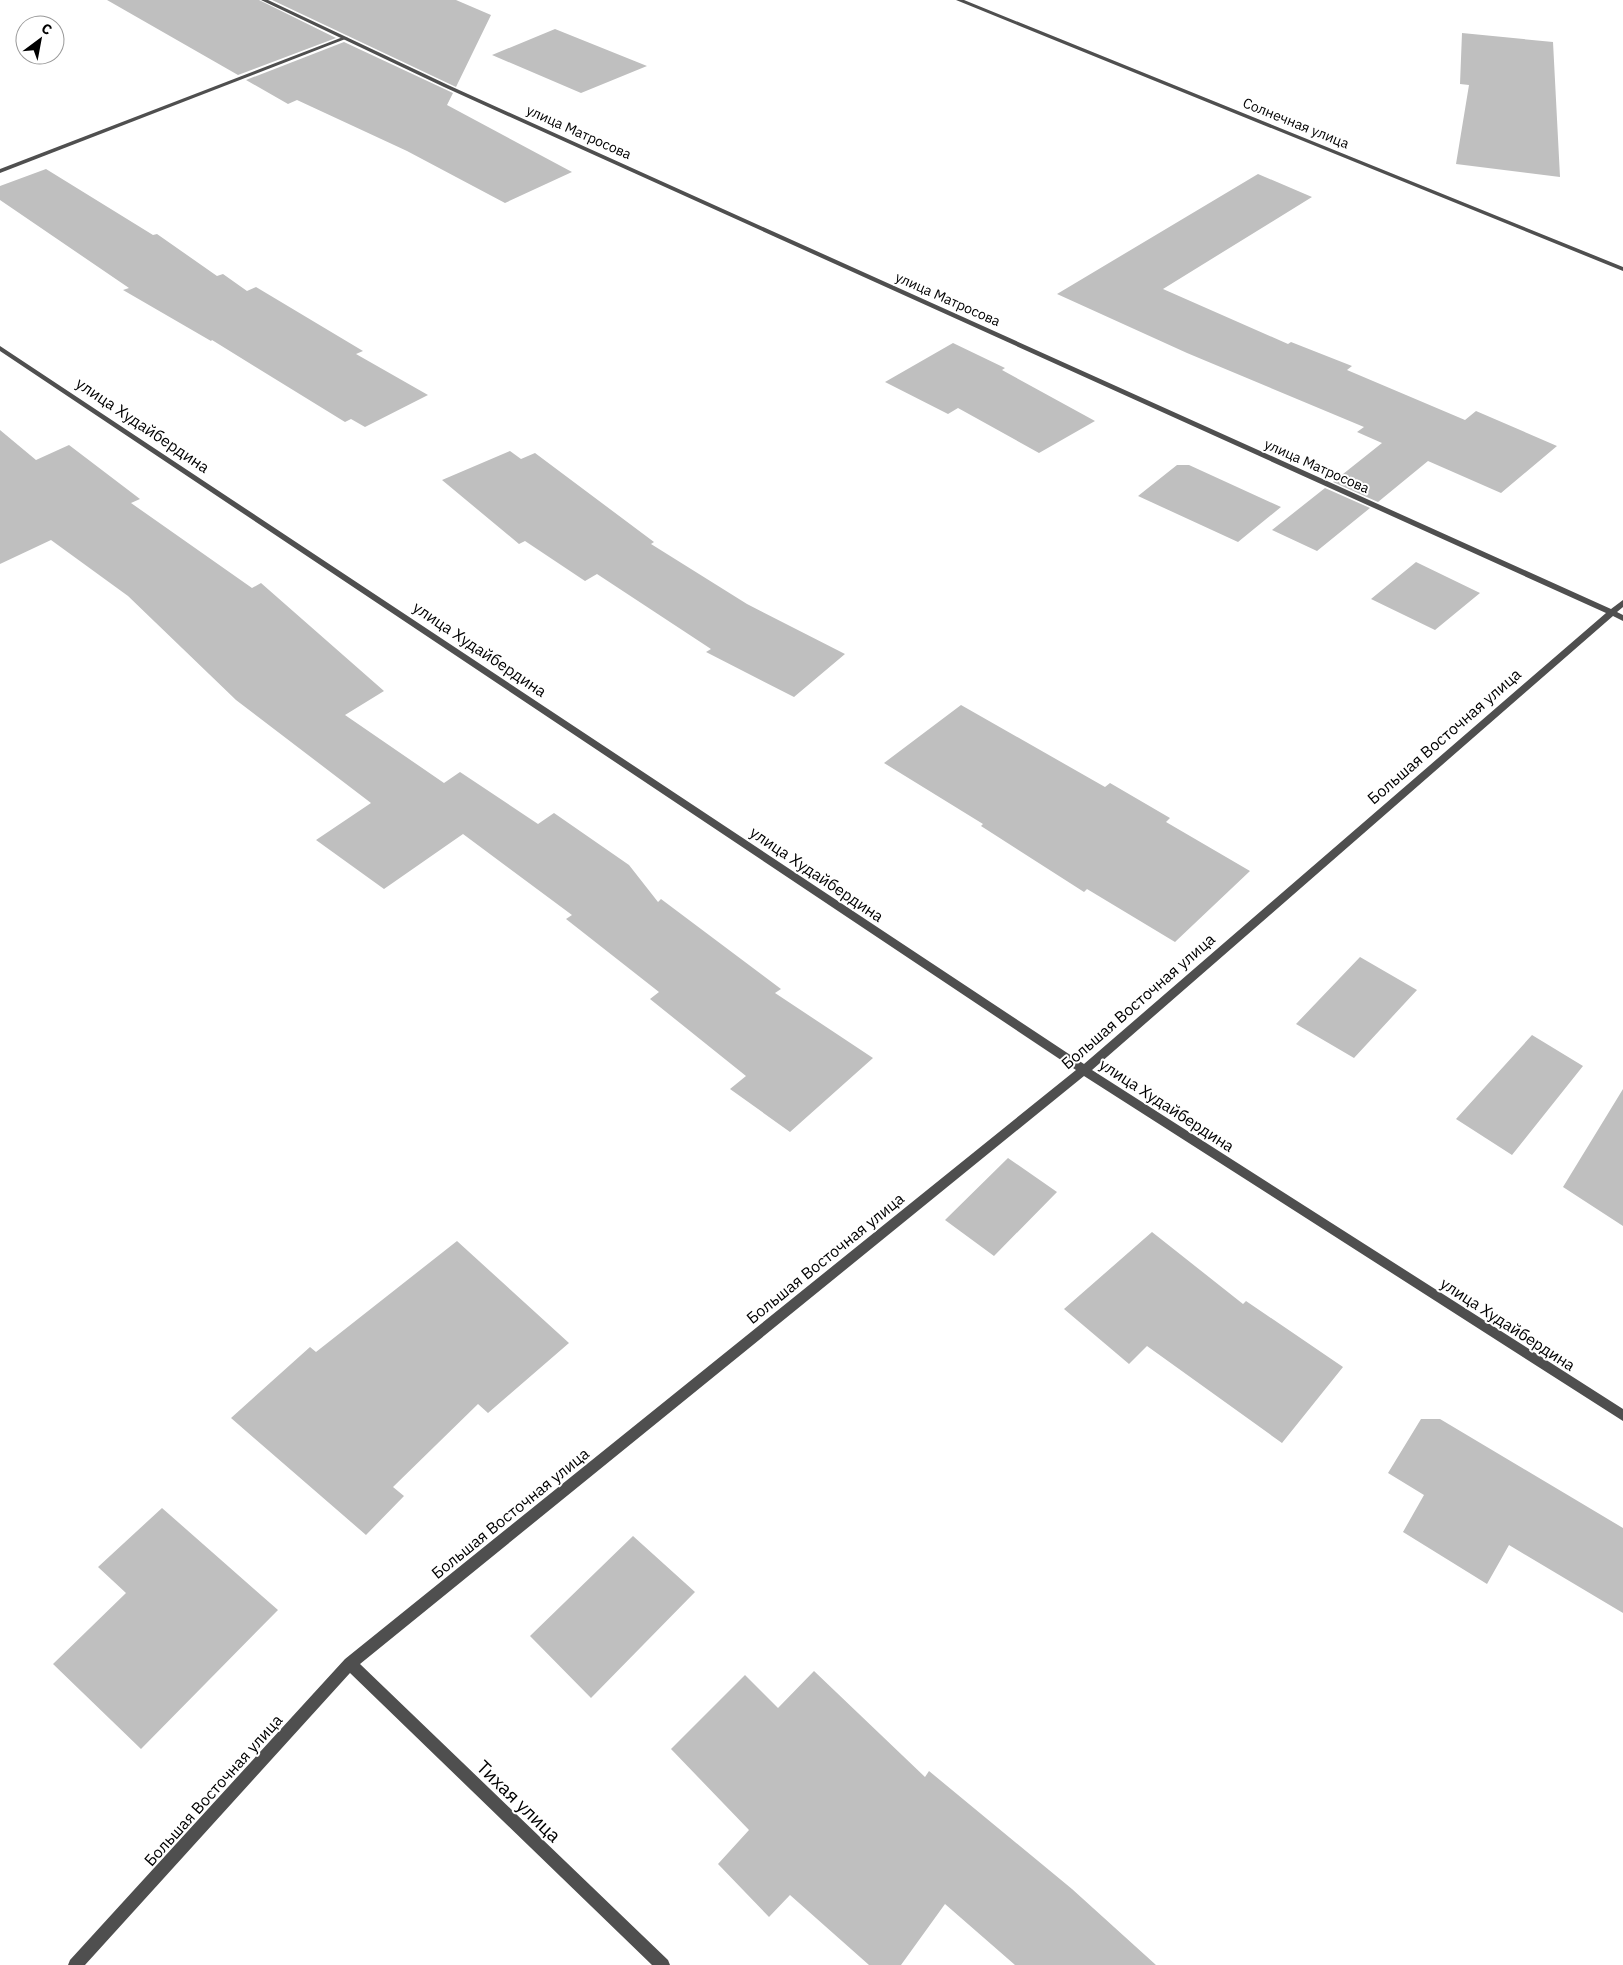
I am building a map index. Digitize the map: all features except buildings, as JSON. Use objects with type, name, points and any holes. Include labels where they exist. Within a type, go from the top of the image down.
[{"type":"street","name":"улица Матросова","points":[[264,0],[455,90],[1623,618]]},
{"type":"street","name":"Солнечная улица","points":[[959,0],[1623,269]]},
{"type":"street","points":[[0,171],[345,38]]},
{"type":"street","name":"улица Худайбердина","points":[[0,348],[1084,1070],[1623,1416]]},
{"type":"street","name":"Большая Восточная улица","points":[[75,1965],[350,1664],[1084,1070],[1623,603]]},
{"type":"street","name":"Тихая улица","points":[[350,1664],[663,1965]]}]
